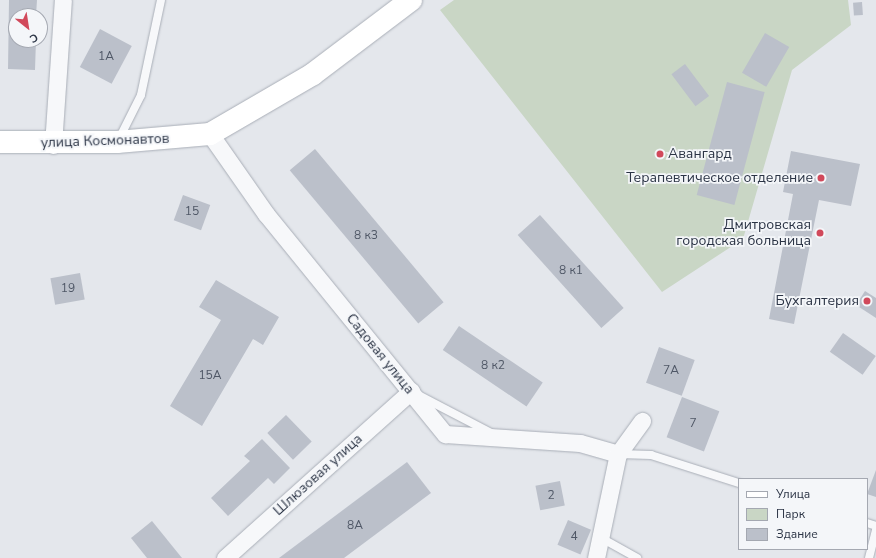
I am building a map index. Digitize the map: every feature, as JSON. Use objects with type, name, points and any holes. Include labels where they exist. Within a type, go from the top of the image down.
[{"type":"main road","points":[[210,134],[313,74],[411,0]]},
{"type":"main road","name":"улица Космонавтов","points":[[0,142],[53,144],[117,142],[210,134]]},
{"type":"street","points":[[53,144],[63,0]]},
{"type":"street","name":"Садовая улица","points":[[210,134],[246,187],[445,434],[580,443],[618,454]]},
{"type":"street","name":"Шлюзовая улица","points":[[225,558],[410,391]]},
{"type":"street","points":[[596,558],[603,539],[618,454],[642,421]]},
{"type":"lane","points":[[117,142],[141,95],[161,0]]},
{"type":"lane","points":[[410,391],[501,438]]},
{"type":"lane","points":[[618,454],[651,455],[738,483]]},
{"type":"lane","points":[[869,558],[876,529]]},
{"type":"lane","points":[[603,539],[637,558]]},
{"type":"green space","name":"Авангард","points":[[454,0],[848,0],[851,25],[792,70],[743,239],[662,292],[440,10]]},
{"type":"building","points":[[9,0],[37,0],[36,8],[9,8]]},
{"type":"building","points":[[862,2],[863,15],[854,16],[853,3]]},
{"type":"building","points":[[100,29],[132,46],[112,84],[80,67]]},
{"type":"building","points":[[765,33],[789,47],[766,87],[742,73]]},
{"type":"building","points":[[8,48],[36,48],[35,70],[8,69]]},
{"type":"building","points":[[685,64],[709,96],[695,106],[671,74]]},
{"type":"building","points":[[727,82],[765,92],[734,205],[697,195]]},
{"type":"building","points":[[315,149],[444,302],[418,323],[290,170]]},
{"type":"building","points":[[791,151],[860,164],[851,206],[819,200],[794,324],[769,319],[793,194],[783,192]]},
{"type":"building","points":[[183,195],[210,205],[201,230],[174,220]]},
{"type":"building","points":[[540,215],[624,308],[601,328],[518,235]]},
{"type":"building","points":[[80,273],[85,300],[55,305],[50,278]]},
{"type":"building","points":[[216,280],[279,317],[263,345],[253,339],[202,426],[170,406],[221,320],[199,307]]},
{"type":"building","name":"Бухгалтерия","points":[[865,291],[876,298],[876,318],[856,305]]},
{"type":"building","points":[[459,326],[543,382],[527,407],[443,350]]},
{"type":"building","points":[[843,333],[876,356],[863,375],[830,352]]},
{"type":"building","points":[[659,347],[695,360],[682,396],[646,383]]},
{"type":"building","points":[[682,397],[719,411],[704,451],[667,437]]},
{"type":"building","points":[[286,415],[312,442],[293,460],[267,433]]},
{"type":"building","points":[[262,439],[290,468],[274,484],[268,478],[228,516],[211,498],[250,461],[244,456]]},
{"type":"building","points":[[407,462],[431,493],[344,558],[279,558]]},
{"type":"building","points":[[876,470],[876,497],[868,494]]},
{"type":"building","points":[[560,481],[565,506],[540,510],[535,486]]},
{"type":"building","points":[[568,520],[591,530],[580,555],[557,545]]},
{"type":"building","points":[[152,521],[182,558],[147,558],[131,538]]},
{"type":"place","name":"Авангард","points":[[660,154]]},
{"type":"place","name":"Терапевтическое отделение","points":[[821,178]]},
{"type":"place","name":"Дмитровская городская больница","points":[[820,233]]},
{"type":"place","name":"Бухгалтерия","points":[[867,301]]}]
